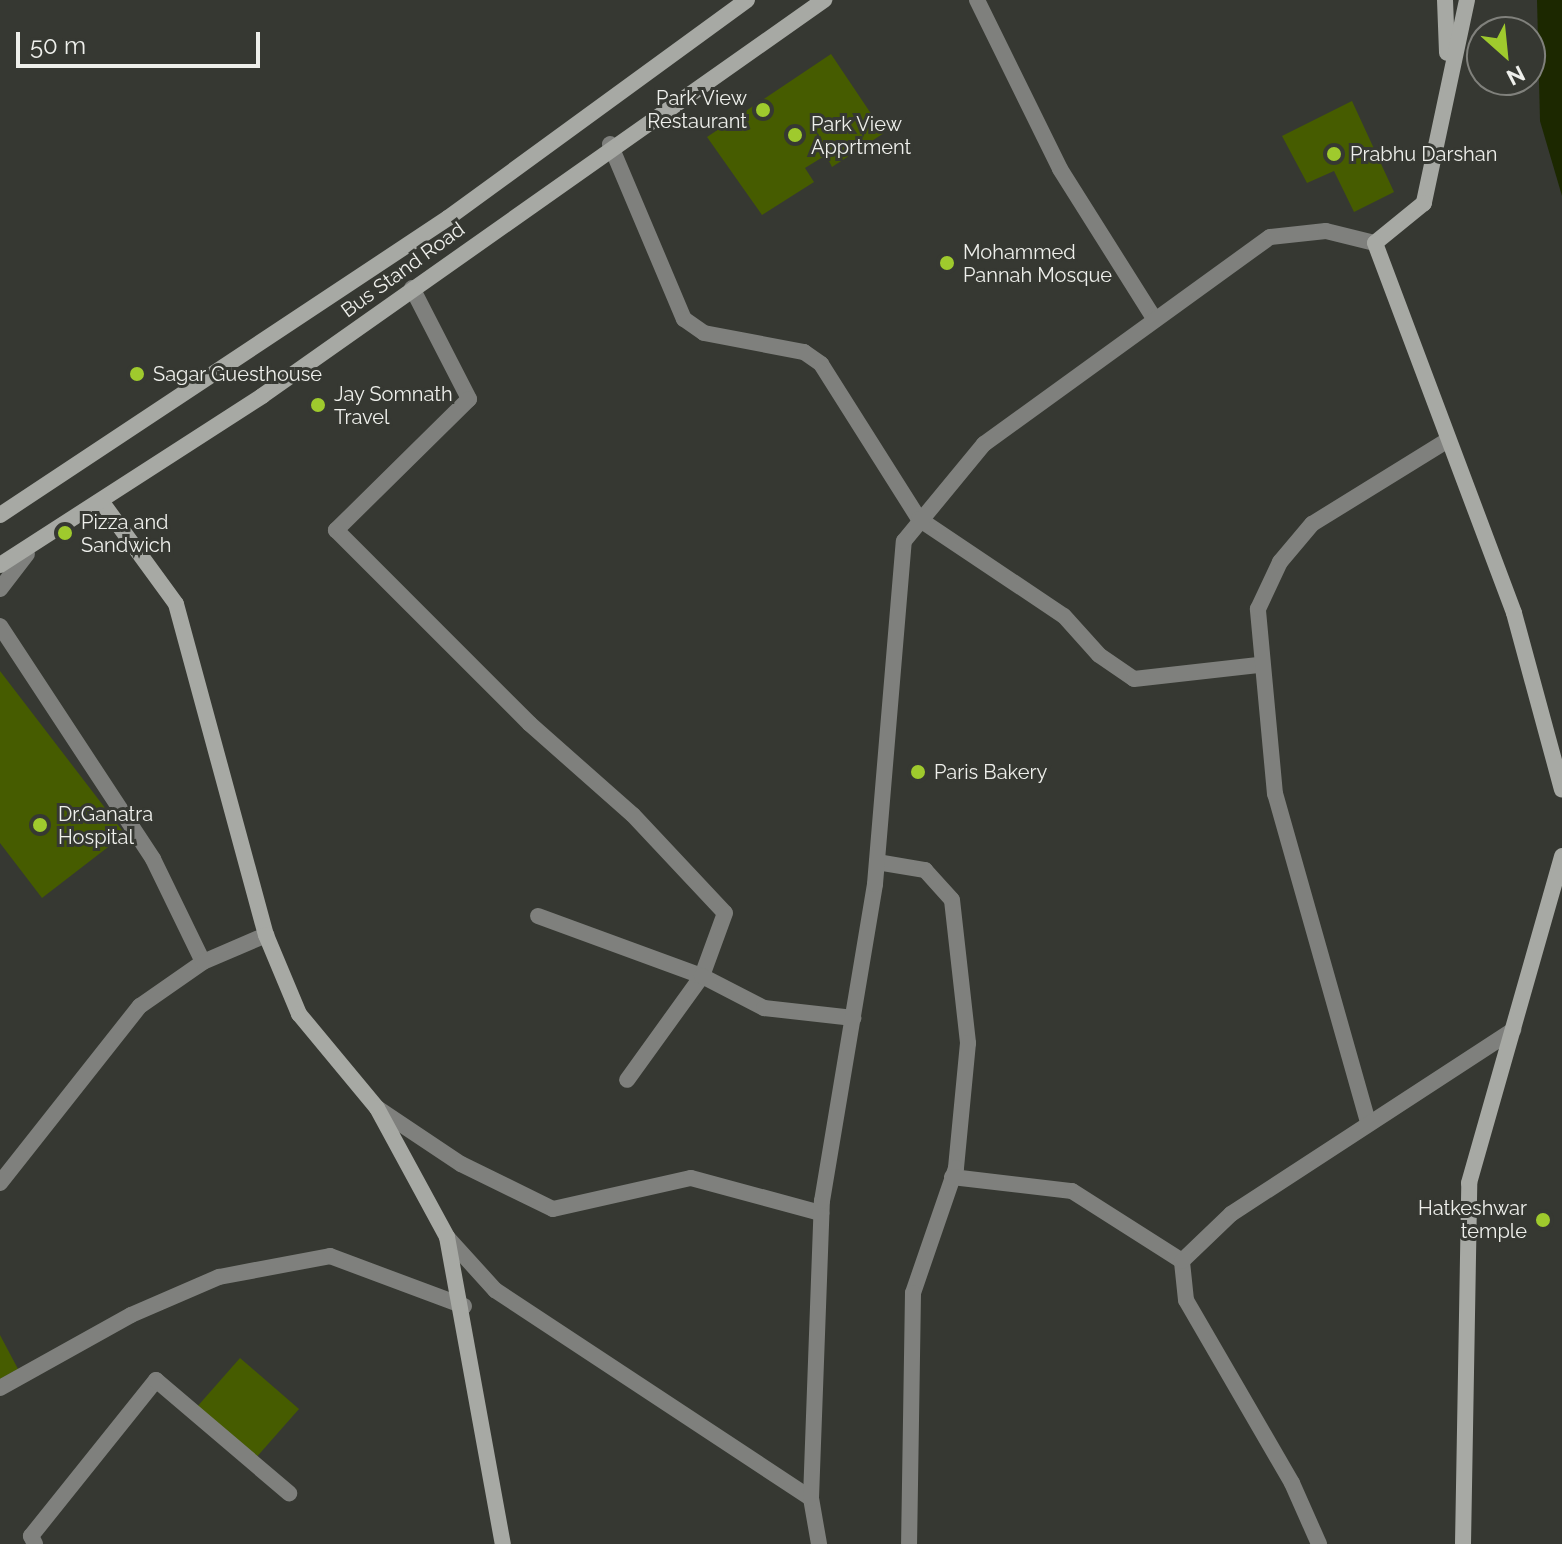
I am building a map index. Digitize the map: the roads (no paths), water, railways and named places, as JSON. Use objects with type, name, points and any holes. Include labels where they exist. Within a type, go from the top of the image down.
[{"type":"street","name":"Bus Stand Road","points":[[0,515],[448,218],[747,0]]},
{"type":"street","name":"Bus Stand Road","points":[[0,565],[27,554],[412,288],[610,144],[824,0]]},
{"type":"street","points":[[977,0],[1060,169],[1155,320]]},
{"type":"street","points":[[1445,0],[1447,70]]},
{"type":"street","points":[[1375,243],[1424,203],[1447,70],[1467,0]]},
{"type":"street","points":[[610,144],[684,319],[704,333],[804,352],[821,364],[919,519],[1064,616],[1099,655],[1134,679],[1258,665]]},
{"type":"street","points":[[819,1544],[811,1498],[821,1213],[877,862],[896,574],[919,519],[984,444],[1270,237],[1326,231],[1375,243]]},
{"type":"street","points":[[1375,243],[1514,613],[1562,790]]},
{"type":"street","points":[[412,288],[469,399],[336,530],[530,724],[633,815],[725,913],[702,976],[627,1080]]},
{"type":"street","points":[[1368,1122],[1275,794],[1258,665],[1258,609],[1280,562],[1349,495],[1448,440]]},
{"type":"street","points":[[101,501],[176,604],[266,935],[299,1014],[377,1108],[447,1237],[495,1290],[811,1498]]},
{"type":"street","points":[[0,589],[27,554]]},
{"type":"street","points":[[0,626],[153,859],[203,962]]},
{"type":"street","points":[[1463,1544],[1469,1183],[1562,856]]},
{"type":"street","points":[[877,862],[925,870],[952,900],[968,1043],[952,1177],[913,1293],[909,1544]]},
{"type":"street","points":[[538,916],[702,976],[764,1008],[853,1018]]},
{"type":"street","points":[[0,1183],[140,1006],[203,962],[266,935]]},
{"type":"street","points":[[1182,1261],[1231,1214],[1513,1030]]},
{"type":"street","points":[[377,1108],[461,1164],[553,1209],[691,1178],[821,1213]]},
{"type":"street","points":[[952,1177],[1072,1191],[1182,1261]]},
{"type":"street","points":[[447,1237],[464,1306],[503,1544]]},
{"type":"street","points":[[0,1388],[131,1315],[219,1277],[330,1256],[464,1306]]},
{"type":"street","points":[[1182,1261],[1186,1300],[1319,1544]]},
{"type":"street","points":[[35,1544],[31,1536],[156,1380],[289,1493]]},
{"type":"place","name":"Park View Restaurant","points":[[763,110]]},
{"type":"place","name":"Park View Apprtment","points":[[795,135]]},
{"type":"place","name":"Prabhu Darshan","points":[[1334,154]]},
{"type":"place","name":"Mohammed Pannah Mosque","points":[[947,263]]},
{"type":"place","name":"Sagar Guesthouse","points":[[137,374]]},
{"type":"place","name":"Jay Somnath Travel","points":[[318,405]]},
{"type":"place","name":"Pizza and Sandwich","points":[[65,533]]},
{"type":"place","name":"Paris Bakery","points":[[918,772]]},
{"type":"place","name":"Dr.Ganatra Hospital","points":[[40,825]]},
{"type":"place","name":"Hatkeshwar temple","points":[[1543,1220]]}]
